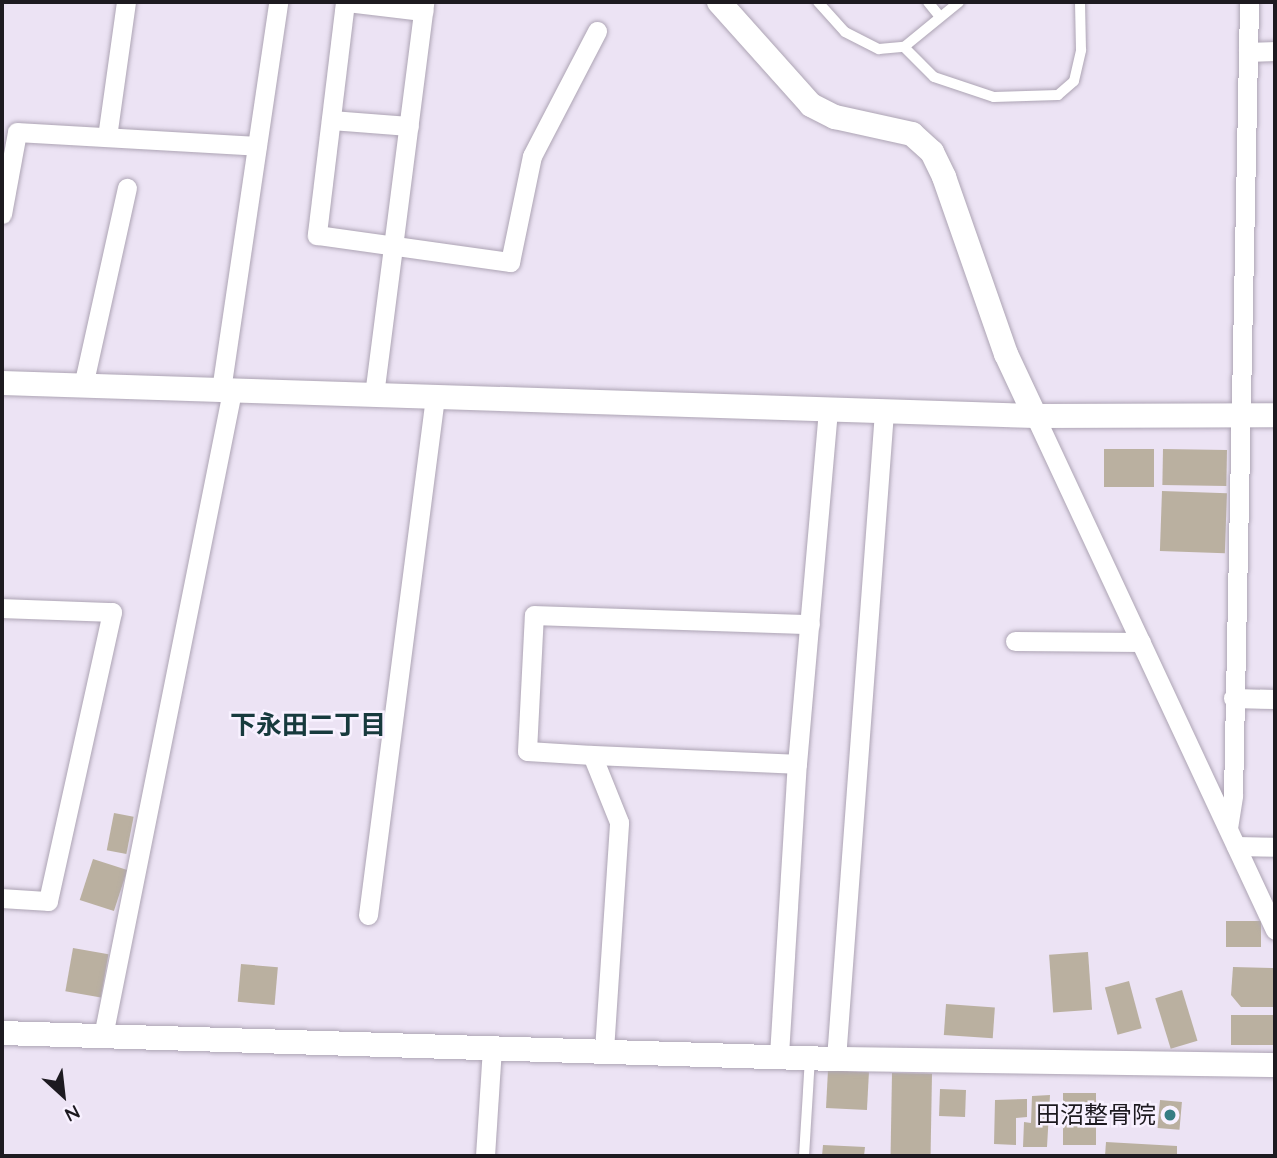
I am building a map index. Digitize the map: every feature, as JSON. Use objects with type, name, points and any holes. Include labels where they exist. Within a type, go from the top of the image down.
[{"type":"street","points":[[107,137],[126,2]]},
{"type":"street","points":[[103,1035],[226,390],[278,2]]},
{"type":"street","points":[[374,395],[393,245],[409,126],[424,6],[346,2],[317,235],[393,245],[510,262],[532,156],[597,31]]},
{"type":"street","points":[[719,2],[811,105],[835,117],[912,134],[932,152],[944,177],[1006,354],[1275,930]]},
{"type":"street","points":[[1232,837],[1249,2]]},
{"type":"street","points":[[1248,52],[1275,51]]},
{"type":"street","points":[[331,120],[409,126]]},
{"type":"street","points":[[2,214],[17,132],[257,146]]},
{"type":"street","points":[[83,386],[127,188]]},
{"type":"street","points":[[2,383],[1035,416],[1275,415]]},
{"type":"street","points":[[368,915],[435,397]]},
{"type":"street","points":[[779,1055],[797,764],[828,410]]},
{"type":"street","points":[[836,1059],[884,411]]},
{"type":"street","points":[[2,608],[112,612],[48,901],[2,898]]},
{"type":"street","points":[[797,764],[527,751],[534,615],[810,624]]},
{"type":"street","points":[[1015,641],[1141,642]]},
{"type":"street","points":[[1233,698],[1275,699]]},
{"type":"street","points":[[592,755],[618,822],[604,1050]]},
{"type":"street","points":[[1232,837],[1275,847]]},
{"type":"street","points":[[2,1033],[779,1055],[836,1059],[1275,1065]]},
{"type":"street","points":[[485,1156],[492,1047]]},
{"type":"lane","points":[[818,2],[845,32],[879,49],[904,47],[959,2]]},
{"type":"lane","points":[[928,2],[940,17]]},
{"type":"lane","points":[[904,47],[934,77],[994,97],[1058,95],[1074,81],[1081,50],[1080,2]]},
{"type":"lane","points":[[804,1156],[810,1057]]},
{"type":"building","points":[[1104,449],[1154,449],[1154,487],[1104,487]]},
{"type":"building","points":[[1163,449],[1227,450],[1226,486],[1162,485]]},
{"type":"building","points":[[1162,491],[1227,493],[1225,553],[1160,551]]},
{"type":"building","points":[[114,813],[134,817],[126,854],[107,850]]},
{"type":"building","points":[[93,859],[127,870],[114,911],[80,900]]},
{"type":"building","points":[[1226,921],[1261,921],[1261,947],[1226,947]]},
{"type":"building","points":[[73,948],[108,954],[101,998],[65,991]]},
{"type":"building","points":[[1088,952],[1092,1010],[1053,1013],[1049,955]]},
{"type":"building","points":[[241,964],[278,967],[275,1005],[238,1002]]},
{"type":"building","points":[[1233,967],[1275,968],[1275,1007],[1241,1007],[1231,995]]},
{"type":"building","points":[[1129,981],[1142,1028],[1118,1035],[1105,987]]},
{"type":"building","points":[[1182,990],[1197,1041],[1171,1049],[1155,998]]},
{"type":"building","points":[[946,1004],[995,1007],[993,1038],[944,1035]]},
{"type":"building","points":[[1231,1015],[1275,1015],[1275,1045],[1231,1045]]},
{"type":"building","points":[[828,1070],[869,1072],[867,1110],[826,1108]]},
{"type":"building","points":[[892,1073],[932,1074],[931,1156],[891,1156]]},
{"type":"building","points":[[940,1089],[966,1090],[965,1117],[939,1116]]},
{"type":"building","points":[[1063,1093],[1096,1093],[1096,1145],[1063,1145]]},
{"type":"building","points":[[1050,1095],[1047,1147],[1023,1147],[1024,1122],[1031,1123],[1032,1096]]},
{"type":"building","points":[[1027,1099],[1027,1117],[1016,1118],[1016,1145],[994,1144],[995,1100]]},
{"type":"building","name":"田沼整骨院","points":[[1160,1100],[1182,1102],[1179,1130],[1158,1128]]},
{"type":"building","points":[[1106,1142],[1177,1146],[1177,1156],[1105,1156]]},
{"type":"building","points":[[823,1145],[865,1147],[864,1156],[822,1156]]},
{"type":"place","name":"田沼整骨院","points":[[1170,1115]]},
{"type":"district","name":"下永田二丁目","points":[[308,725]]}]
